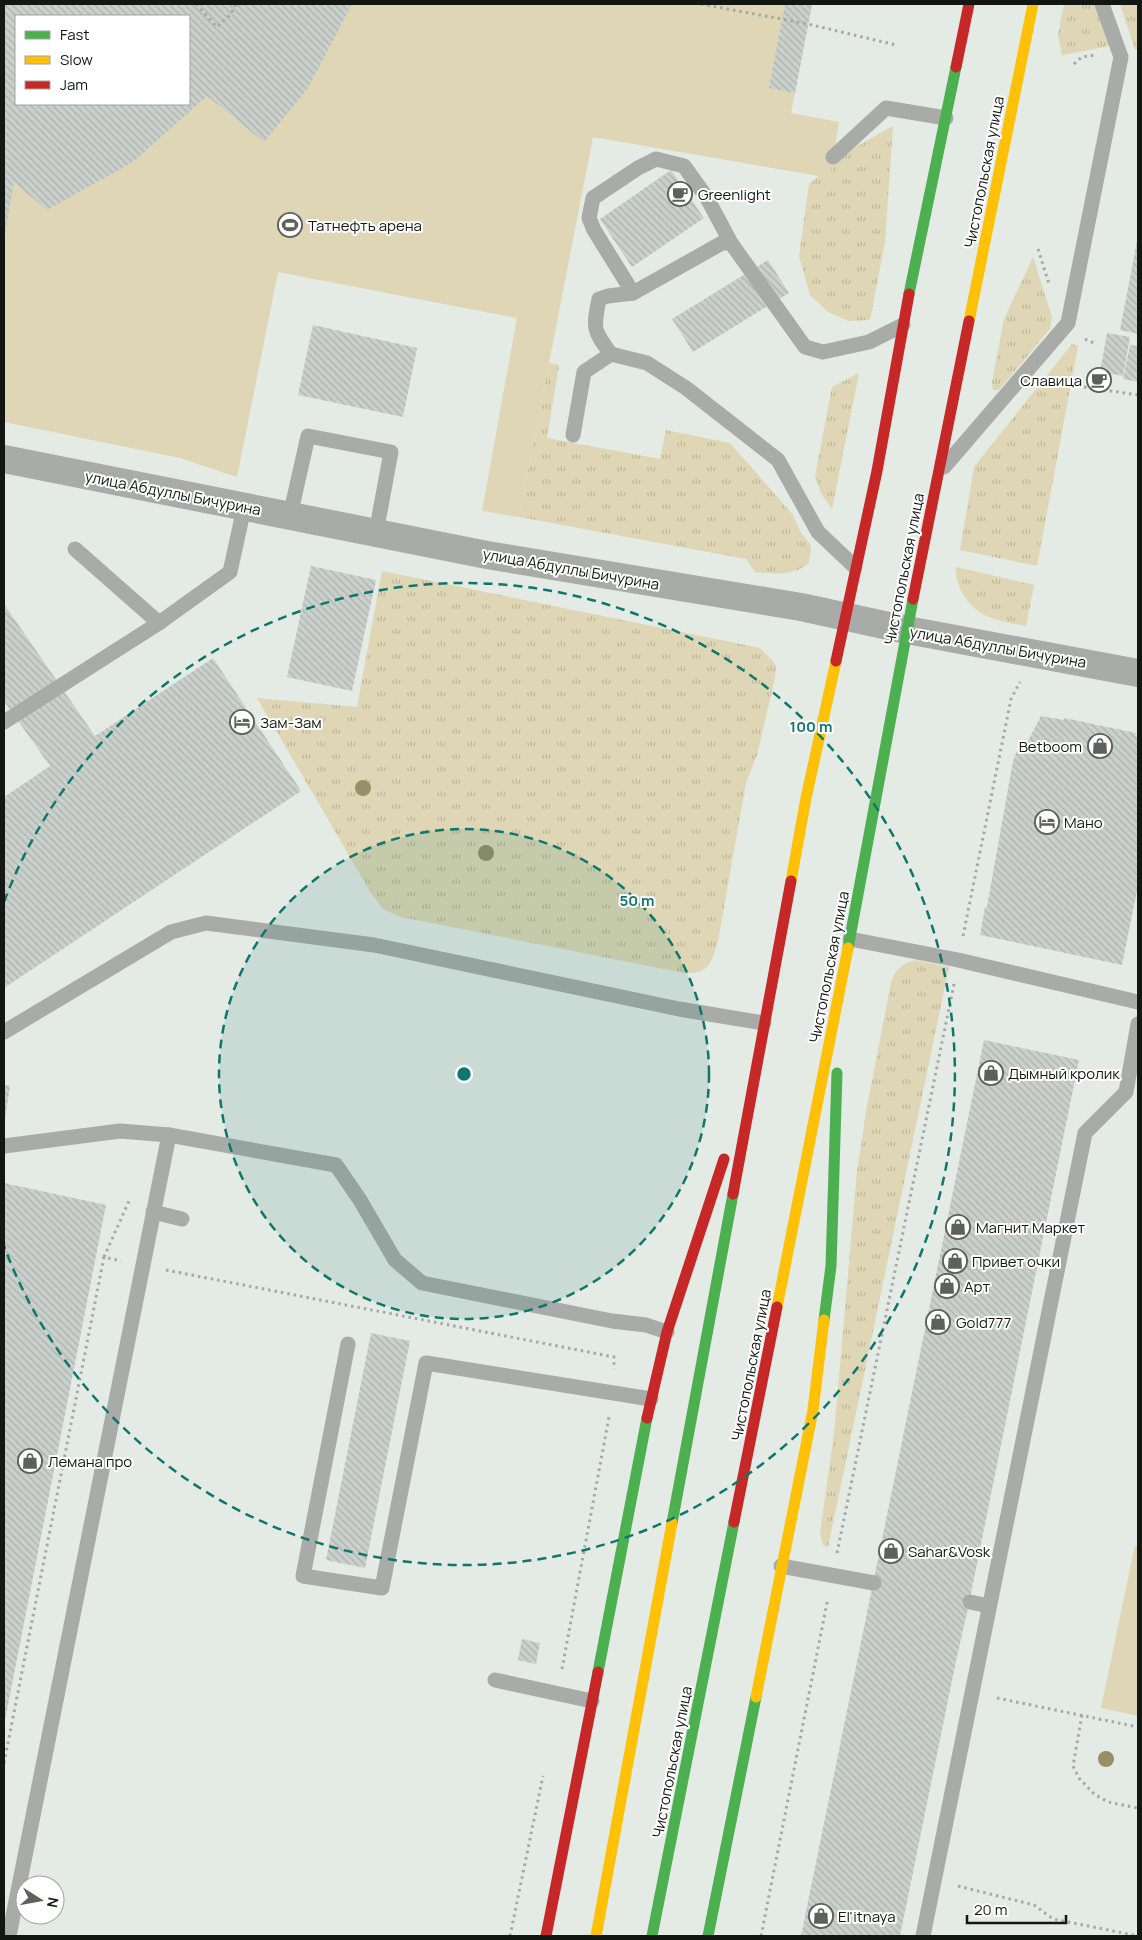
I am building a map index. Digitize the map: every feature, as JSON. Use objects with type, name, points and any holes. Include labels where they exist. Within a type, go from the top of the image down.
[{"type":"main road","name":"Чистопольская улица","points":[[652,1936],[850,939],[907,630],[1033,4]]},
{"type":"main road","points":[[596,1936],[756,1060],[806,798],[877,471],[903,325],[968,8]]},
{"type":"main road","points":[[708,1936],[813,1410],[830,1266],[840,989]]},
{"type":"main road","points":[[546,1936],[651,1399],[667,1332],[756,1060]]},
{"type":"street","name":"улица Абдуллы Бичурина","points":[[4,459],[487,555],[801,607],[907,630],[1138,673]]},
{"type":"lane","points":[[953,4],[968,8]]},
{"type":"lane","points":[[938,474],[1068,323],[1121,57],[1102,4]]},
{"type":"lane","points":[[833,157],[886,108],[946,118]]},
{"type":"lane","points":[[633,293],[594,230],[589,218],[593,198],[638,168],[656,159],[684,166],[707,198],[731,243],[805,347],[823,352],[869,342],[903,325]]},
{"type":"lane","points":[[731,243],[722,243],[633,293],[599,299],[595,328],[597,335],[611,354],[646,363],[686,388],[778,460],[818,532],[855,567]]},
{"type":"lane","points":[[573,436],[584,372],[611,354]]},
{"type":"lane","points":[[290,516],[308,436],[391,452],[376,533]]},
{"type":"lane","points":[[4,722],[159,623],[230,572],[244,508]]},
{"type":"lane","points":[[75,549],[159,623]]},
{"type":"lane","points":[[4,1032],[171,932],[206,923],[374,945],[678,1009],[764,1023]]},
{"type":"lane","points":[[850,939],[958,960],[1138,1002]]},
{"type":"lane","points":[[922,1936],[1085,1133],[1132,1093],[1138,1024]]},
{"type":"lane","points":[[4,1146],[120,1131],[168,1135],[336,1165],[360,1200],[395,1260],[422,1283],[612,1321],[646,1325],[667,1332]]},
{"type":"lane","points":[[10,1936],[168,1135]]},
{"type":"lane","points":[[154,1212],[182,1219]]},
{"type":"lane","points":[[348,1344],[303,1576],[382,1588],[426,1363],[651,1399]]},
{"type":"lane","points":[[781,1566],[874,1582]]},
{"type":"lane","points":[[970,1602],[989,1606]]},
{"type":"lane","points":[[495,1680],[592,1701]]},
{"type":"path","points":[[196,4],[217,27],[231,14],[236,4]]},
{"type":"path","points":[[701,4],[808,24],[896,45]]},
{"type":"path","points":[[1084,388],[1138,395]]},
{"type":"path","points":[[761,1936],[832,1575],[1011,699],[1024,674]]},
{"type":"path","points":[[4,1762],[104,1257],[614,1356],[614,1392],[561,1672],[559,1694]]},
{"type":"path","points":[[972,1692],[1138,1727]]},
{"type":"path","points":[[1082,1715],[1074,1766],[1080,1778],[1094,1794],[1108,1802],[1138,1808]]},
{"type":"path","points":[[510,1936],[544,1775]]},
{"type":"path","points":[[934,1881],[1034,1905],[1053,1919],[1138,1936]]},
{"type":"green space","name":"Татнефть арена","points":[[4,4],[812,4],[791,113],[839,122],[830,178],[593,137],[519,517],[482,511],[517,318],[278,272],[237,477],[180,458],[4,422]]},
{"type":"green space","points":[[1064,4],[1095,4],[1111,46],[1062,55],[1058,35]]},
{"type":"green space","points":[[1120,4],[1138,4],[1138,50],[1135,50]]},
{"type":"green space","points":[[893,126],[885,242],[870,320],[848,321],[828,312],[810,295],[799,256],[809,184],[852,149]]},
{"type":"green space","points":[[1033,257],[1052,317],[1050,329],[999,390],[993,390],[992,382],[1004,319]]},
{"type":"green space","points":[[1072,344],[1078,346],[1037,566],[960,550],[974,467]]},
{"type":"green space","points":[[549,363],[559,365],[547,438],[660,459],[666,430],[730,443],[793,515],[801,533],[810,544],[809,563],[791,572],[755,572],[746,559],[519,517]]},
{"type":"green space","points":[[859,373],[832,509],[821,493],[815,477],[832,387]]},
{"type":"green space","points":[[956,567],[1034,585],[1026,626],[991,618],[977,610],[961,590],[957,579]]},
{"type":"green space","points":[[382,571],[760,648],[773,661],[776,666],[775,678],[757,755],[746,783],[718,941],[708,966],[699,972],[684,973],[401,917],[383,909],[371,893],[257,698],[357,707]]},
{"type":"green space","points":[[915,960],[949,967],[828,1547],[823,1545],[820,1533],[834,1434],[857,1171],[867,1106],[891,983],[894,974],[899,968]]},
{"type":"green space","points":[[1135,1545],[1138,1546],[1138,1716],[1101,1708]]},
{"type":"building","points":[[4,4],[352,4],[308,88],[264,142],[207,96],[133,162],[47,210],[14,182],[5,234]]},
{"type":"building","points":[[785,4],[812,4],[795,93],[769,88]]},
{"type":"building","points":[[671,170],[704,218],[632,267],[600,219]]},
{"type":"building","points":[[1138,241],[1138,334],[1120,330]]},
{"type":"building","points":[[768,260],[789,293],[693,352],[672,319]]},
{"type":"building","points":[[313,325],[417,348],[403,417],[298,395]]},
{"type":"building","points":[[1107,333],[1130,337],[1123,376],[1100,372]]},
{"type":"building","points":[[1130,345],[1138,346],[1138,382],[1123,379]]},
{"type":"building","points":[[311,566],[376,580],[352,691],[287,677]]},
{"type":"building","points":[[4,604],[95,736],[213,658],[301,791],[4,988],[4,797],[50,766],[4,701]]},
{"type":"building","points":[[1041,716],[1064,720],[1064,718],[1136,733],[1135,736],[1138,737],[1138,886],[1122,965],[980,935],[985,907],[987,907],[1013,761],[1016,753],[1029,739]]},
{"type":"building","points":[[984,1040],[1079,1060],[967,1613],[900,1936],[801,1936]]},
{"type":"building","points":[[4,1085],[10,1086],[5,1118],[4,1118]]},
{"type":"building","name":"Лемана про","points":[[4,1183],[106,1205],[5,1720],[4,1720]]},
{"type":"building","points":[[371,1333],[410,1341],[365,1568],[326,1560]]},
{"type":"building","points":[[522,1639],[540,1643],[536,1664],[518,1660]]},
{"type":"traffic: fast","points":[[909,294],[956,67]]},
{"type":"traffic: fast","points":[[848,948],[913,599]]},
{"type":"traffic: fast","points":[[824,1320],[831,1266],[837,1073]]},
{"type":"traffic: fast","points":[[672,1523],[733,1194]]},
{"type":"traffic: fast","points":[[598,1672],[647,1418]]},
{"type":"traffic: fast","points":[[652,1936],[734,1522]]},
{"type":"traffic: fast","points":[[708,1936],[756,1697]]},
{"type":"traffic: slow","points":[[969,321],[1033,4]]},
{"type":"traffic: slow","points":[[791,881],[806,798],[836,661]]},
{"type":"traffic: slow","points":[[777,1307],[848,948]]},
{"type":"traffic: slow","points":[[756,1697],[813,1410],[824,1320]]},
{"type":"traffic: slow","points":[[596,1936],[672,1523]]},
{"type":"traffic: jam","points":[[956,67],[969,4]]},
{"type":"traffic: jam","points":[[836,661],[877,471],[909,294]]},
{"type":"traffic: jam","points":[[913,599],[969,321]]},
{"type":"traffic: jam","points":[[733,1194],[791,881]]},
{"type":"traffic: jam","points":[[647,1418],[667,1332],[724,1159]]},
{"type":"traffic: jam","points":[[734,1522],[777,1307]]},
{"type":"traffic: jam","points":[[546,1936],[598,1672]]},
{"type":"place","name":"Greenlight","points":[[680,194]]},
{"type":"place","name":"Татнефть арена","points":[[290,225]]},
{"type":"place","name":"Славица","points":[[1099,380]]},
{"type":"place","name":"Зам-Зам","points":[[242,722]]},
{"type":"place","name":"Betboom","points":[[1100,746]]},
{"type":"place","name":"Мано","points":[[1047,822]]},
{"type":"place","name":"Дымный кролик","points":[[991,1073]]},
{"type":"place","name":"Магнит Маркет","points":[[958,1227]]},
{"type":"place","name":"Привет очки","points":[[955,1261]]},
{"type":"place","name":"Арт","points":[[947,1286]]},
{"type":"place","name":"Gold777","points":[[938,1322]]},
{"type":"place","name":"Лемана про","points":[[30,1461]]},
{"type":"place","name":"Sahar&Vosk","points":[[891,1551]]},
{"type":"place","name":"El'itnaya","points":[[821,1916]]}]
